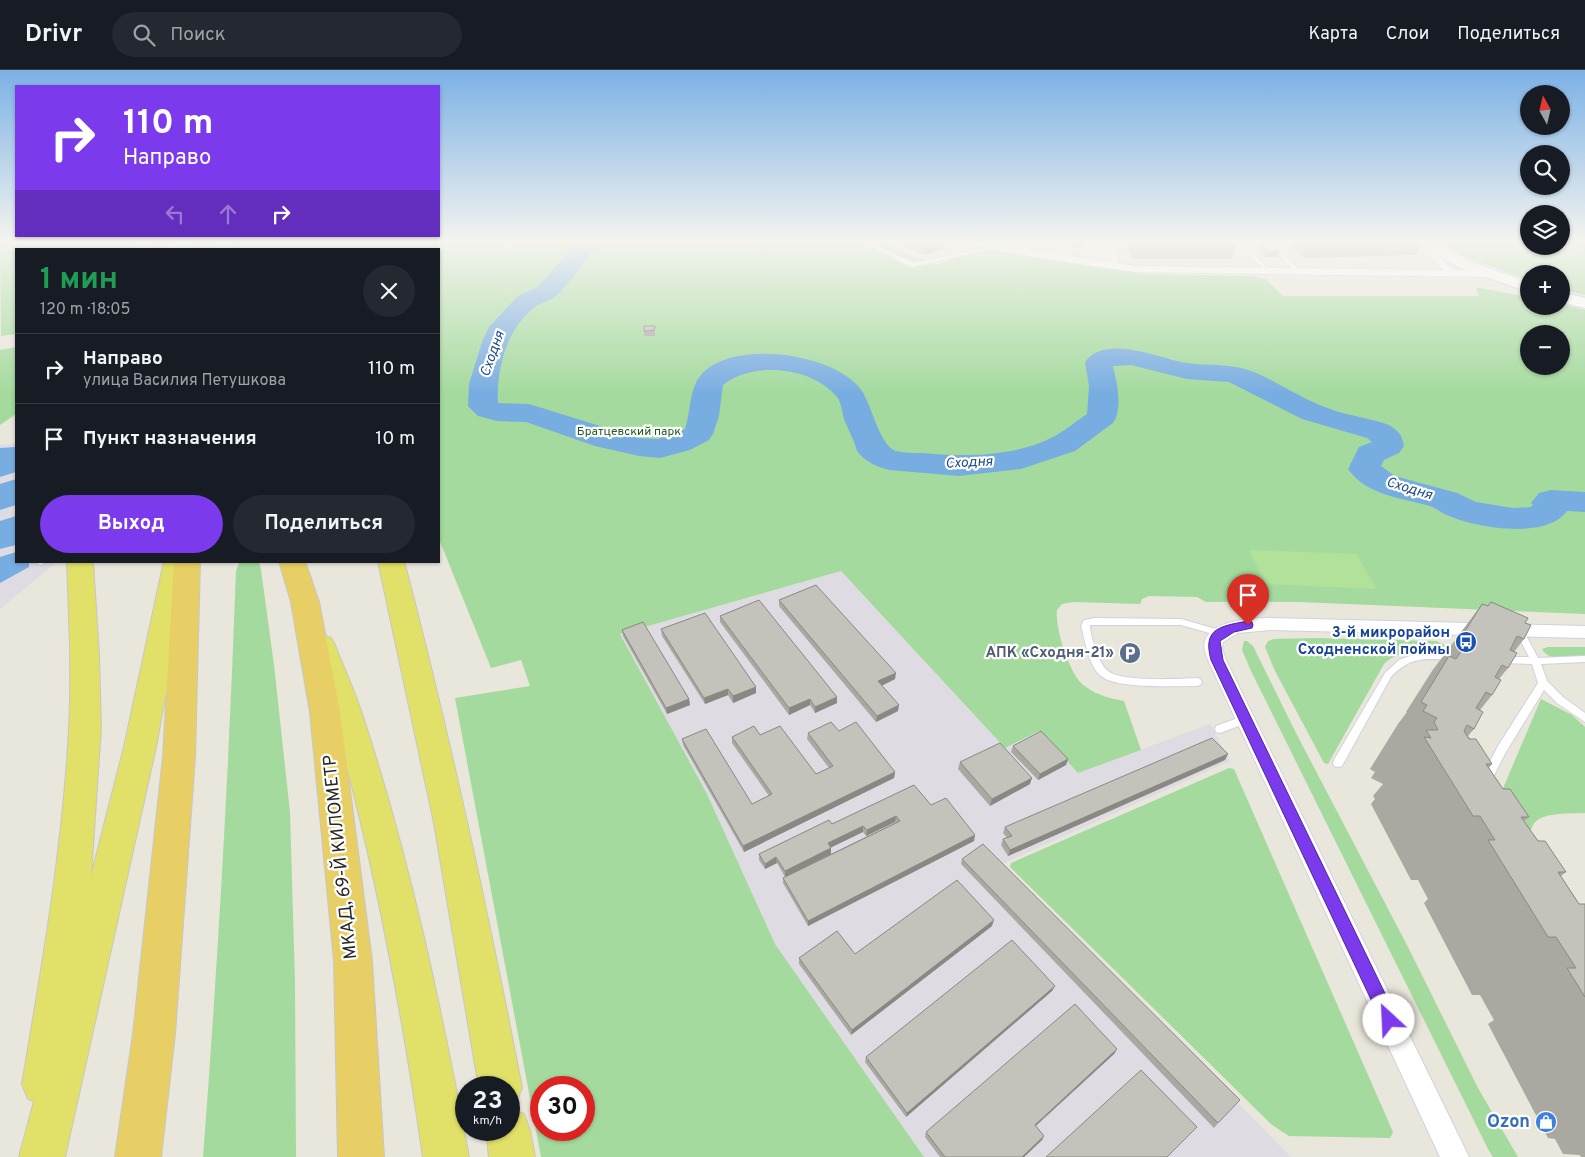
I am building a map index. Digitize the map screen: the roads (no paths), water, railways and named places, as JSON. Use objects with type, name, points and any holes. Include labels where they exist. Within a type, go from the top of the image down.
[{"type":"highway","points":[[138,1157],[154,1034],[179,757],[187,563]]},
{"type":"highway","name":"МКАД, 69-Й КИЛОМЕТР","points":[[293,563],[305,602],[325,712],[353,961],[361,1157]]},
{"type":"main road","points":[[1570,300],[1585,304]]},
{"type":"main road","points":[[32,1157],[76,861],[84,748],[80,563]]},
{"type":"main road","points":[[42,1157],[140,746],[177,563]]},
{"type":"main road","points":[[391,563],[415,658],[468,904],[500,1076]]},
{"type":"main road","points":[[305,602],[349,722],[397,902],[432,1071],[446,1157]]},
{"type":"main road","points":[[510,1141],[512,1157]]},
{"type":"street","points":[[1454,1157],[1217,660],[1213,648],[1214,640],[1220,633],[1231,628],[1270,624],[1585,632]]},
{"type":"lane","points":[[1197,682],[1124,680],[1111,678],[1103,674],[1098,665],[1085,626],[1087,622],[1101,621],[1181,622],[1220,633]]},
{"type":"lane","points":[[1519,630],[1535,661],[1543,683],[1560,700],[1585,718]]},
{"type":"lane","points":[[1338,763],[1388,675],[1396,666],[1407,658],[1421,656],[1463,658]]},
{"type":"lane","points":[[1492,659],[1535,661],[1585,659]]},
{"type":"lane","points":[[1482,789],[1502,749],[1543,683]]},
{"type":"lane","points":[[1220,728],[1246,719]]},
{"type":"water","points":[[15,447],[15,472],[0,477],[0,448]]},
{"type":"water","points":[[15,479],[15,505],[0,510],[0,484]]},
{"type":"water","points":[[15,516],[15,545],[0,549],[0,521]]},
{"type":"water","points":[[15,552],[15,563],[29,563],[29,567],[0,583],[0,557]]},
{"type":"waterway","name":"Сходня","points":[[545,293],[527,301],[502,327],[495,342],[483,384],[483,406],[488,410],[497,412],[529,413],[606,439],[639,447],[660,449],[698,434],[705,412],[709,385],[722,372],[735,366],[749,363],[779,362],[794,364],[819,372],[845,389],[853,401],[873,451],[889,460],[959,466],[1021,459],[1064,444],[1102,417],[1103,386],[1099,362],[1109,358],[1131,357],[1187,371],[1237,375],[1321,417],[1360,425],[1378,432],[1387,437],[1388,446],[1370,454],[1364,469],[1383,483],[1445,500],[1459,508],[1513,519],[1539,517],[1552,508],[1548,503],[1551,500],[1585,502]]},
{"type":"place","name":"3-й микрорайон Сходненской поймы","points":[[1466,642]]},
{"type":"place","name":"АПК «Сходня-21»","points":[[1130,653]]},
{"type":"place","name":"Ozon","points":[[1546,1122]]},
{"type":"park label","name":"Братцевский парк","points":[[629,432]]}]
